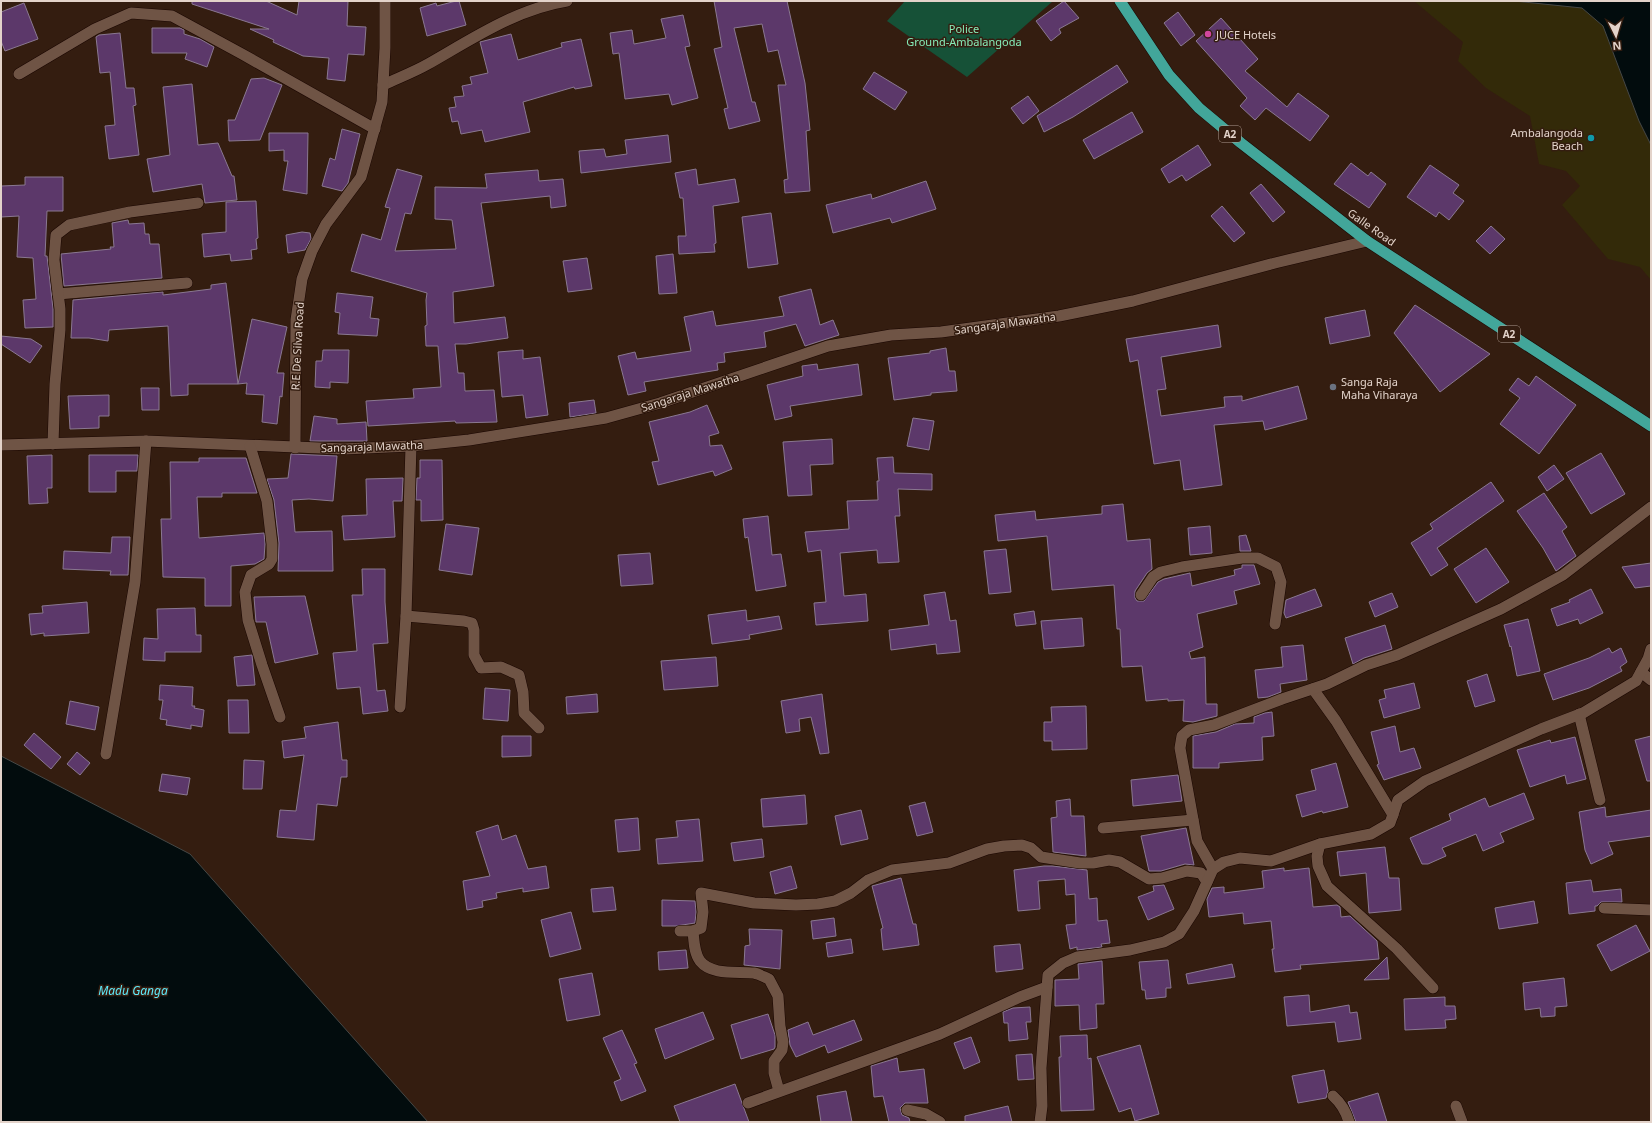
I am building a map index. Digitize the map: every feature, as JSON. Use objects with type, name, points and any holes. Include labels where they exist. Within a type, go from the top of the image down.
[{"type":"highway","name":"Galle Road","points":[[1120,1],[1169,75],[1199,108],[1260,158],[1367,241],[1651,426]]},
{"type":"street","name":"R.E De Silva Road","points":[[295,448],[296,320],[302,279],[312,251],[326,224],[361,177],[382,102],[385,48],[385,1]]},
{"type":"street","points":[[383,85],[427,64],[508,19],[567,1]]},
{"type":"street","points":[[19,74],[95,29],[131,13],[172,16],[375,129]]},
{"type":"street","points":[[53,444],[55,384],[60,330],[54,260],[56,235],[70,225],[130,212],[198,203]]},
{"type":"street","name":"Sangaraja Mawatha","points":[[1,445],[146,441],[344,449],[411,446],[469,440],[606,418],[660,403],[828,346],[891,334],[941,332],[1059,316],[1133,301],[1275,262],[1367,241]]},
{"type":"street","points":[[58,294],[186,284]]},
{"type":"street","points":[[106,754],[135,582],[146,441]]},
{"type":"street","points":[[250,446],[267,501],[272,544],[272,559],[269,564],[251,575],[245,592],[248,620],[280,716]]},
{"type":"street","points":[[400,707],[406,616],[411,446]]},
{"type":"street","points":[[1213,869],[1197,841],[1192,820],[1180,748],[1182,736],[1189,730],[1214,725],[1253,709],[1327,684],[1366,664],[1397,655],[1427,643],[1501,609],[1563,575],[1651,507]]},
{"type":"street","points":[[1141,595],[1152,577],[1161,572],[1224,560],[1258,558],[1276,567],[1281,582],[1275,624]]},
{"type":"street","points":[[406,616],[472,623],[474,630],[474,655],[481,668],[501,667],[520,675],[523,692],[524,713],[539,728]]},
{"type":"street","points":[[1040,1122],[1042,1106],[1041,1068],[1048,975],[1063,963],[1077,957],[1130,950],[1164,942],[1179,934],[1194,911],[1213,869],[1224,862],[1240,858],[1271,861],[1320,844],[1371,834],[1390,823],[1398,800],[1424,781],[1541,729],[1579,714],[1636,681],[1648,659],[1651,649]]},
{"type":"street","points":[[1641,672],[1651,680]]},
{"type":"street","points":[[1314,688],[1336,721],[1393,815]]},
{"type":"street","points":[[1579,714],[1600,800]]},
{"type":"street","points":[[1103,828],[1192,820]]},
{"type":"street","points":[[1320,844],[1318,866],[1327,886],[1397,949],[1433,988]]},
{"type":"street","points":[[680,931],[693,931],[701,928],[703,912],[701,893],[754,903],[796,905],[818,904],[835,901],[851,893],[868,880],[892,870],[949,863],[987,848],[1004,846],[1022,845],[1031,848],[1041,856],[1080,864],[1109,860],[1120,862],[1149,879],[1162,878],[1187,872],[1201,873],[1207,882]]},
{"type":"street","points":[[1604,908],[1651,910]]},
{"type":"street","points":[[693,931],[694,948],[700,961],[710,969],[724,972],[756,974],[769,979],[778,996],[780,1026],[784,1042],[782,1050],[774,1060],[774,1073],[778,1091]]},
{"type":"street","points":[[748,1103],[940,1034],[1020,997],[1047,987]]},
{"type":"street","points":[[1333,1096],[1341,1103],[1349,1122]]},
{"type":"street","points":[[1456,1106],[1462,1122]]},
{"type":"street","points":[[907,1110],[926,1114],[940,1122]]},
{"type":"green space","name":"Police Ground-Ambalangoda","points":[[905,1],[1053,1],[967,77],[887,21]]},
{"type":"sand","name":"Ambalangoda Beach","points":[[1414,1],[1514,1],[1582,8],[1603,26],[1639,121],[1651,145],[1651,280],[1640,267],[1608,259],[1562,205],[1580,186],[1566,171],[1539,164],[1530,116],[1486,88],[1458,61],[1463,42]]},
{"type":"water","points":[[1514,1],[1651,1],[1651,145],[1639,121],[1603,26],[1582,8]]},
{"type":"water","name":"Madu Ganga","points":[[1,756],[190,854],[428,1122],[1,1122]]},
{"type":"building","points":[[192,1],[266,1],[297,15],[299,1],[348,1],[347,26],[366,27],[364,55],[348,54],[345,81],[327,79],[329,58],[303,56],[250,29],[269,29],[192,4]]},
{"type":"building","points":[[459,1],[466,25],[427,36],[420,8],[436,3],[437,6]]},
{"type":"building","points":[[714,1],[787,1],[805,83],[810,130],[806,131],[810,191],[785,193],[784,180],[788,179],[778,85],[786,85],[778,50],[768,52],[762,24],[734,28],[752,102],[755,102],[760,121],[729,129],[724,109],[728,108],[714,49],[722,47]]},
{"type":"building","points":[[1064,1],[1079,18],[1059,29],[1061,33],[1051,41],[1036,21]]},
{"type":"building","points":[[24,3],[38,39],[5,51],[1,41],[1,12]]},
{"type":"building","points":[[1178,12],[1195,35],[1181,46],[1164,23]]},
{"type":"building","points":[[683,15],[690,46],[685,47],[698,98],[672,105],[669,94],[625,99],[619,53],[613,54],[610,33],[632,30],[634,44],[666,38],[661,19]]},
{"type":"building","points":[[1221,18],[1258,59],[1245,71],[1287,107],[1298,93],[1329,116],[1310,141],[1266,108],[1255,120],[1240,106],[1247,98],[1196,41]]},
{"type":"building","points":[[152,28],[180,28],[184,30],[184,34],[200,39],[214,47],[207,67],[185,59],[187,53],[152,53]]},
{"type":"building","points":[[120,33],[126,88],[134,88],[136,105],[133,106],[139,155],[109,159],[105,126],[115,125],[110,72],[100,73],[96,37],[99,35]]},
{"type":"building","points":[[511,34],[518,60],[562,47],[561,43],[581,39],[592,86],[575,89],[574,87],[523,102],[530,132],[485,142],[482,130],[461,134],[458,121],[452,122],[449,108],[456,107],[454,97],[464,96],[462,86],[472,84],[470,77],[488,73],[480,42]]},
{"type":"building","points":[[1117,65],[1128,82],[1073,117],[1044,132],[1037,116]]},
{"type":"building","points":[[874,72],[907,92],[895,110],[863,89]]},
{"type":"building","points":[[264,78],[282,85],[260,140],[229,141],[228,120],[235,120],[251,79]]},
{"type":"building","points":[[192,84],[198,145],[218,143],[232,176],[234,176],[237,200],[205,203],[202,184],[153,192],[147,159],[170,155],[163,87]]},
{"type":"building","points":[[1028,96],[1039,111],[1023,124],[1011,108]]},
{"type":"building","points":[[1132,112],[1143,132],[1094,159],[1083,140]]},
{"type":"building","points":[[342,129],[360,134],[348,183],[342,191],[322,186],[330,158],[335,160]]},
{"type":"building","points":[[269,133],[308,133],[307,194],[283,190],[288,161],[284,161],[284,150],[269,151]]},
{"type":"building","points":[[668,135],[671,162],[581,173],[579,151],[604,149],[606,157],[627,154],[625,140]]},
{"type":"building","points":[[1198,145],[1211,165],[1186,181],[1182,175],[1169,183],[1161,169]]},
{"type":"building","points":[[1351,163],[1368,176],[1371,172],[1386,184],[1369,208],[1334,184]]},
{"type":"building","points":[[1430,165],[1459,185],[1453,193],[1464,201],[1449,220],[1439,212],[1436,217],[1407,197]]},
{"type":"building","points":[[397,169],[422,176],[411,214],[405,213],[395,251],[456,249],[452,220],[435,219],[435,187],[487,188],[485,174],[538,170],[539,181],[563,179],[566,206],[551,208],[550,196],[481,203],[494,286],[453,292],[454,323],[505,317],[508,338],[466,344],[455,344],[458,373],[464,373],[465,391],[494,390],[497,422],[456,423],[455,421],[368,426],[366,401],[414,398],[413,389],[441,387],[438,346],[426,346],[425,326],[427,325],[427,293],[351,271],[362,234],[381,240],[390,208],[385,207]]},
{"type":"building","points":[[696,169],[698,185],[735,179],[739,202],[713,206],[716,243],[714,244],[715,252],[679,254],[678,236],[686,236],[683,198],[680,198],[675,173]]},
{"type":"building","points":[[25,177],[63,177],[63,211],[47,211],[45,256],[47,256],[53,309],[53,327],[25,328],[23,300],[36,299],[33,258],[17,257],[19,216],[1,217],[1,186],[25,185]]},
{"type":"building","points":[[926,181],[936,209],[892,223],[890,218],[833,233],[826,205],[871,194],[872,199]]},
{"type":"building","points":[[1261,184],[1285,212],[1273,222],[1250,193]]},
{"type":"building","points":[[256,201],[258,238],[256,239],[257,249],[251,250],[252,259],[231,261],[230,254],[204,257],[202,234],[226,232],[226,202]]},
{"type":"building","points":[[1222,206],[1245,233],[1234,242],[1211,216]]},
{"type":"building","points":[[771,213],[778,264],[748,268],[742,217]]},
{"type":"building","points":[[128,220],[129,224],[144,223],[145,234],[149,234],[150,244],[159,244],[162,278],[64,286],[61,254],[111,249],[110,247],[114,247],[112,223]]},
{"type":"building","points":[[1491,226],[1505,239],[1490,254],[1476,241]]},
{"type":"building","points":[[302,232],[310,233],[311,239],[305,250],[288,253],[286,235]]},
{"type":"building","points":[[673,254],[677,293],[659,294],[656,256]]},
{"type":"building","points":[[587,258],[592,289],[568,292],[563,261]]},
{"type":"building","points":[[226,283],[238,384],[188,384],[188,395],[171,396],[168,326],[109,330],[108,341],[89,338],[71,338],[73,300],[163,292],[163,295],[211,289],[211,285]]},
{"type":"building","points":[[811,289],[820,325],[833,320],[839,335],[805,346],[796,324],[764,332],[766,347],[724,353],[725,362],[717,363],[718,370],[644,382],[646,391],[628,395],[618,356],[635,352],[637,359],[691,351],[684,317],[713,311],[716,326],[784,316],[779,297]]},
{"type":"building","points":[[337,293],[373,297],[370,318],[379,319],[377,336],[338,334],[340,313],[335,312]]},
{"type":"building","points":[[1415,305],[1490,354],[1440,392],[1394,333]]},
{"type":"building","points":[[1365,310],[1370,336],[1330,344],[1325,318]]},
{"type":"building","points":[[252,319],[287,327],[277,373],[284,373],[282,397],[280,396],[277,424],[262,422],[264,395],[246,394],[247,383],[238,384]]},
{"type":"building","points":[[1218,325],[1221,347],[1161,357],[1166,389],[1157,390],[1161,416],[1225,407],[1224,397],[1242,396],[1242,401],[1298,386],[1307,419],[1265,430],[1263,421],[1214,425],[1222,485],[1184,490],[1180,460],[1154,464],[1138,360],[1130,362],[1126,339]]},
{"type":"building","points":[[1,336],[31,339],[42,346],[30,363],[1,344]]},
{"type":"building","points":[[946,348],[949,371],[955,371],[957,391],[931,393],[931,395],[894,400],[888,358],[930,353],[930,351]]},
{"type":"building","points":[[323,350],[349,350],[348,383],[330,382],[330,388],[315,387],[316,361],[322,361]]},
{"type":"building","points":[[523,350],[523,359],[540,357],[548,415],[526,418],[523,395],[502,397],[498,352]]},
{"type":"building","points":[[817,364],[818,370],[858,364],[862,395],[790,406],[792,416],[775,420],[767,385],[803,376],[802,366]]},
{"type":"building","points":[[1536,376],[1576,405],[1539,454],[1500,424],[1520,398],[1509,390],[1518,378],[1529,386]]},
{"type":"building","points":[[141,388],[159,388],[159,410],[142,410]]},
{"type":"building","points":[[109,395],[109,416],[99,416],[99,428],[70,429],[68,396]]},
{"type":"building","points":[[594,400],[596,413],[570,417],[569,403]]},
{"type":"building","points":[[707,405],[719,433],[709,436],[710,446],[722,445],[732,469],[715,476],[713,471],[658,485],[652,462],[659,461],[649,422],[690,412]]},
{"type":"building","points":[[314,416],[337,419],[337,424],[366,422],[367,441],[310,441]]},
{"type":"building","points":[[913,418],[934,421],[929,450],[907,446]]},
{"type":"building","points":[[832,439],[833,464],[810,465],[812,495],[788,496],[783,442]]},
{"type":"building","points":[[1601,453],[1625,494],[1591,514],[1566,473]]},
{"type":"building","points":[[291,454],[337,456],[333,501],[309,499],[292,500],[295,532],[332,531],[333,571],[278,571],[279,543],[274,500],[267,479],[288,478]]},
{"type":"building","points":[[52,455],[52,488],[47,488],[48,503],[29,504],[27,456]]},
{"type":"building","points":[[89,455],[138,455],[137,471],[116,471],[116,492],[89,492]]},
{"type":"building","points":[[893,457],[894,473],[932,474],[932,490],[898,489],[900,516],[895,516],[899,562],[878,563],[877,550],[840,553],[844,596],[866,594],[868,621],[816,625],[814,603],[826,602],[821,550],[808,552],[805,532],[849,529],[847,501],[878,500],[877,481],[879,481],[877,458]]},
{"type":"building","points":[[199,458],[246,458],[257,493],[222,493],[222,497],[197,497],[199,538],[264,533],[264,559],[255,564],[231,566],[231,606],[205,606],[205,578],[163,577],[161,519],[171,519],[170,462],[199,462]]},
{"type":"building","points":[[420,460],[442,460],[443,520],[421,521],[421,500],[416,500],[417,478],[420,478]]},
{"type":"building","points":[[1554,465],[1564,479],[1547,491],[1538,477]]},
{"type":"building","points":[[403,478],[402,501],[393,501],[395,537],[344,540],[342,516],[367,515],[366,479]]},
{"type":"building","points":[[1491,482],[1504,501],[1437,548],[1448,565],[1431,576],[1411,543],[1433,529],[1430,524]]},
{"type":"building","points":[[1544,493],[1567,527],[1562,531],[1576,556],[1556,571],[1543,548],[1517,511]]},
{"type":"building","points":[[1123,504],[1127,541],[1150,539],[1152,569],[1147,573],[1135,591],[1135,598],[1137,601],[1144,601],[1158,582],[1164,579],[1190,573],[1192,586],[1235,575],[1234,570],[1242,568],[1242,565],[1254,565],[1260,584],[1234,591],[1237,604],[1197,614],[1203,647],[1189,652],[1191,659],[1205,657],[1206,704],[1217,704],[1217,716],[1193,722],[1183,721],[1184,700],[1168,701],[1168,699],[1146,701],[1142,666],[1122,667],[1120,629],[1117,629],[1114,585],[1052,590],[1047,536],[998,541],[995,515],[1035,511],[1036,520],[1102,514],[1102,506]]},
{"type":"building","points":[[768,516],[772,555],[781,554],[786,586],[756,591],[748,537],[745,538],[743,519]]},
{"type":"building","points":[[446,524],[479,528],[472,575],[439,570]]},
{"type":"building","points":[[1210,526],[1212,553],[1190,555],[1188,528]]},
{"type":"building","points":[[1246,535],[1251,551],[1240,551],[1239,536]]},
{"type":"building","points":[[112,537],[130,537],[128,575],[110,575],[111,571],[63,569],[64,551],[111,553]]},
{"type":"building","points":[[1486,548],[1509,582],[1476,603],[1454,569]]},
{"type":"building","points":[[1006,549],[1011,592],[989,594],[984,551]]},
{"type":"building","points":[[650,553],[653,584],[621,586],[618,555]]},
{"type":"building","points":[[1651,563],[1651,586],[1635,588],[1622,567]]},
{"type":"building","points":[[362,569],[385,569],[385,602],[388,643],[373,644],[377,691],[385,690],[388,711],[363,714],[360,687],[337,689],[333,653],[357,651],[352,595],[363,595]]},
{"type":"building","points":[[1315,589],[1322,606],[1286,618],[1284,613],[1286,600]]},
{"type":"building","points":[[1591,589],[1603,613],[1580,624],[1578,619],[1557,626],[1551,609],[1570,602],[1569,600]]},
{"type":"building","points":[[945,592],[950,621],[956,620],[960,652],[937,654],[936,644],[891,650],[889,630],[929,625],[924,595]]},
{"type":"building","points":[[1392,593],[1398,607],[1375,617],[1369,602]]},
{"type":"building","points":[[305,596],[318,654],[275,663],[266,622],[256,622],[254,597]]},
{"type":"building","points":[[87,602],[89,633],[44,636],[44,633],[31,635],[29,614],[43,613],[42,606]]},
{"type":"building","points":[[195,608],[196,635],[201,635],[201,652],[165,652],[165,661],[143,660],[144,638],[158,639],[157,609]]},
{"type":"building","points":[[746,610],[747,621],[779,616],[782,629],[749,635],[750,639],[712,644],[708,615]]},
{"type":"building","points":[[1034,611],[1036,624],[1016,626],[1014,614]]},
{"type":"building","points":[[1082,618],[1084,646],[1044,649],[1041,621]]},
{"type":"building","points":[[1528,619],[1540,671],[1517,676],[1511,646],[1510,647],[1504,625]]},
{"type":"building","points":[[1385,625],[1392,649],[1364,658],[1353,664],[1345,638]]},
{"type":"building","points":[[1303,645],[1307,680],[1280,684],[1281,692],[1268,697],[1258,698],[1255,670],[1283,667],[1281,647]]},
{"type":"building","points":[[1609,648],[1612,653],[1621,648],[1627,662],[1620,667],[1622,671],[1589,688],[1553,700],[1544,674],[1589,658]]},
{"type":"building","points":[[252,655],[255,685],[237,686],[234,657]]},
{"type":"building","points":[[716,657],[718,686],[664,690],[661,661]]},
{"type":"building","points":[[1487,674],[1495,701],[1475,707],[1467,681]]},
{"type":"building","points":[[1414,683],[1420,708],[1384,718],[1379,700],[1386,698],[1384,690]]},
{"type":"building","points":[[160,685],[193,687],[192,706],[195,706],[194,708],[204,710],[202,727],[191,725],[191,729],[166,725],[167,720],[160,719],[163,700],[159,700]]},
{"type":"building","points":[[485,688],[510,690],[508,721],[483,719]]},
{"type":"building","points":[[597,694],[598,712],[567,714],[566,697]]},
{"type":"building","points":[[822,694],[829,753],[820,754],[811,717],[799,719],[800,731],[786,733],[781,701]]},
{"type":"building","points":[[228,700],[248,700],[249,733],[229,733]]},
{"type":"building","points":[[70,701],[99,707],[95,730],[66,724]]},
{"type":"building","points":[[1086,706],[1087,749],[1052,750],[1052,741],[1044,741],[1044,722],[1052,722],[1051,707]]},
{"type":"building","points":[[1272,712],[1274,736],[1262,737],[1263,760],[1219,763],[1219,768],[1193,768],[1193,736],[1216,732],[1235,724],[1254,723],[1254,717]]},
{"type":"building","points":[[338,722],[342,760],[347,760],[347,777],[341,777],[337,806],[317,804],[314,840],[277,837],[280,810],[296,811],[304,755],[284,758],[282,741],[306,738],[304,727]]},
{"type":"building","points":[[1395,726],[1400,752],[1414,748],[1421,768],[1384,780],[1377,765],[1379,764],[1371,732]]},
{"type":"building","points":[[34,733],[61,757],[51,769],[24,745]]},
{"type":"building","points":[[502,736],[531,736],[531,756],[502,757]]},
{"type":"building","points":[[1651,736],[1651,781],[1647,781],[1635,740]]},
{"type":"building","points":[[1575,737],[1586,779],[1567,784],[1565,775],[1530,787],[1517,750],[1550,740],[1551,743]]},
{"type":"building","points":[[77,752],[90,763],[80,775],[67,764]]},
{"type":"building","points":[[244,760],[264,761],[262,789],[243,789]]},
{"type":"building","points":[[1336,763],[1348,807],[1323,813],[1322,811],[1302,817],[1296,795],[1316,790],[1311,770]]},
{"type":"building","points":[[162,774],[190,778],[187,795],[159,791]]},
{"type":"building","points":[[1178,775],[1182,801],[1133,806],[1131,780]]},
{"type":"building","points":[[1524,793],[1534,819],[1500,833],[1504,842],[1483,851],[1476,834],[1442,848],[1446,856],[1428,864],[1422,864],[1410,838],[1451,820],[1449,814],[1485,798],[1489,807]]},
{"type":"building","points":[[805,795],[807,824],[763,827],[761,799]]},
{"type":"building","points":[[1070,799],[1071,816],[1084,816],[1086,856],[1053,852],[1051,818],[1057,817],[1056,801]]},
{"type":"building","points":[[925,802],[933,832],[917,836],[909,806]]},
{"type":"building","points":[[1605,807],[1606,817],[1651,810],[1651,836],[1608,842],[1613,854],[1591,864],[1585,850],[1579,812]]},
{"type":"building","points":[[861,810],[868,839],[841,845],[835,816]]},
{"type":"building","points":[[638,818],[640,850],[618,852],[615,820]]},
{"type":"building","points":[[699,819],[703,861],[658,864],[656,839],[678,837],[676,821]]},
{"type":"building","points":[[498,825],[502,840],[516,835],[528,869],[546,866],[549,888],[523,892],[523,888],[496,893],[497,898],[482,901],[483,907],[467,910],[463,881],[490,876],[476,832]]},
{"type":"building","points":[[1186,828],[1194,865],[1185,864],[1161,871],[1149,871],[1141,836]]},
{"type":"building","points":[[762,839],[764,857],[734,861],[731,843]]},
{"type":"building","points":[[1385,847],[1389,878],[1399,878],[1401,910],[1369,913],[1366,873],[1340,876],[1337,852]]},
{"type":"building","points":[[791,866],[797,888],[775,894],[770,872]]},
{"type":"building","points":[[1044,866],[1087,870],[1089,899],[1097,898],[1098,921],[1107,920],[1110,943],[1101,944],[1102,947],[1077,950],[1077,947],[1070,949],[1066,925],[1076,924],[1075,894],[1066,895],[1065,879],[1038,881],[1040,909],[1018,911],[1014,870]]},
{"type":"building","points":[[1284,868],[1284,871],[1309,868],[1313,907],[1337,905],[1340,907],[1341,917],[1350,916],[1377,941],[1379,959],[1300,965],[1301,969],[1275,972],[1271,921],[1244,924],[1243,913],[1209,917],[1207,899],[1212,888],[1224,887],[1224,893],[1264,888],[1262,871]]},
{"type":"building","points":[[901,878],[913,924],[916,924],[919,945],[883,950],[881,929],[883,928],[872,886]]},
{"type":"building","points":[[1591,880],[1593,892],[1621,889],[1622,902],[1601,902],[1595,906],[1595,911],[1569,914],[1566,883]]},
{"type":"building","points":[[1164,885],[1174,909],[1148,920],[1138,897],[1154,891],[1153,886]]},
{"type":"building","points":[[613,887],[616,910],[593,912],[591,889]]},
{"type":"building","points":[[662,900],[695,901],[695,923],[676,926],[662,926]]},
{"type":"building","points":[[1534,901],[1538,923],[1499,929],[1495,908]]},
{"type":"building","points":[[571,912],[581,949],[550,957],[541,920]]},
{"type":"building","points":[[834,918],[836,936],[813,939],[811,921]]},
{"type":"building","points":[[1636,925],[1650,951],[1611,971],[1597,945]]},
{"type":"building","points":[[749,929],[782,930],[780,969],[744,965],[745,946],[750,945]]},
{"type":"building","points":[[851,939],[853,953],[828,957],[826,943]]},
{"type":"building","points":[[1020,944],[1023,969],[996,972],[994,946]]},
{"type":"building","points":[[686,950],[688,968],[659,970],[658,952]]},
{"type":"building","points":[[1387,957],[1389,979],[1364,980]]},
{"type":"building","points":[[1168,960],[1171,988],[1166,988],[1166,997],[1146,999],[1145,990],[1142,990],[1139,962]]},
{"type":"building","points":[[1102,961],[1104,1004],[1096,1004],[1097,1028],[1080,1030],[1079,1005],[1055,1006],[1055,980],[1079,979],[1078,964]]},
{"type":"building","points":[[1232,964],[1235,977],[1188,984],[1186,974]]},
{"type":"building","points":[[592,973],[600,1015],[567,1021],[559,979]]},
{"type":"building","points":[[1564,978],[1567,1006],[1555,1007],[1555,1016],[1541,1017],[1540,1008],[1525,1010],[1523,983]]},
{"type":"building","points":[[1309,995],[1310,1012],[1349,1005],[1350,1013],[1357,1012],[1361,1039],[1338,1042],[1335,1022],[1287,1026],[1284,997]]},
{"type":"building","points":[[1445,997],[1445,1006],[1455,1006],[1456,1019],[1445,1020],[1446,1028],[1405,1030],[1404,999]]},
{"type":"building","points":[[1030,1007],[1031,1022],[1026,1022],[1028,1039],[1009,1041],[1008,1023],[1004,1023],[1003,1012],[1013,1008]]},
{"type":"building","points":[[703,1012],[714,1039],[665,1059],[655,1029]]},
{"type":"building","points":[[768,1014],[775,1035],[774,1049],[741,1059],[731,1025]]},
{"type":"building","points":[[854,1020],[862,1040],[828,1053],[825,1045],[796,1057],[790,1045],[788,1030],[808,1022],[813,1035]]},
{"type":"building","points":[[622,1030],[637,1063],[634,1064],[646,1091],[621,1101],[614,1082],[621,1079],[603,1038]]},
{"type":"building","points":[[1087,1035],[1088,1059],[1091,1058],[1094,1110],[1061,1111],[1059,1057],[1061,1057],[1060,1036]]},
{"type":"building","points":[[971,1037],[980,1062],[964,1069],[954,1043]]},
{"type":"building","points":[[1140,1045],[1159,1114],[1135,1121],[1131,1108],[1119,1112],[1097,1057]]},
{"type":"building","points":[[1032,1054],[1034,1079],[1018,1080],[1016,1055]]},
{"type":"building","points":[[897,1058],[899,1072],[924,1069],[928,1103],[905,1103],[900,1108],[902,1115],[909,1118],[910,1122],[889,1122],[883,1096],[874,1097],[871,1066]]},
{"type":"building","points":[[1324,1070],[1328,1091],[1326,1098],[1298,1103],[1292,1076]]},
{"type":"building","points":[[735,1084],[749,1122],[680,1122],[674,1106]]},
{"type":"building","points":[[846,1091],[852,1122],[821,1122],[817,1096]]},
{"type":"building","points":[[1378,1093],[1387,1122],[1356,1122],[1348,1102]]},
{"type":"building","points":[[1008,1106],[1012,1122],[965,1122],[965,1116]]},
{"type":"place","name":"JUCE Hotels","points":[[1208,34]]},
{"type":"place","name":"Ambalangoda Beach","points":[[1591,138]]},
{"type":"place","name":"Sanga Raja Maha Viharaya","points":[[1333,387]]}]
